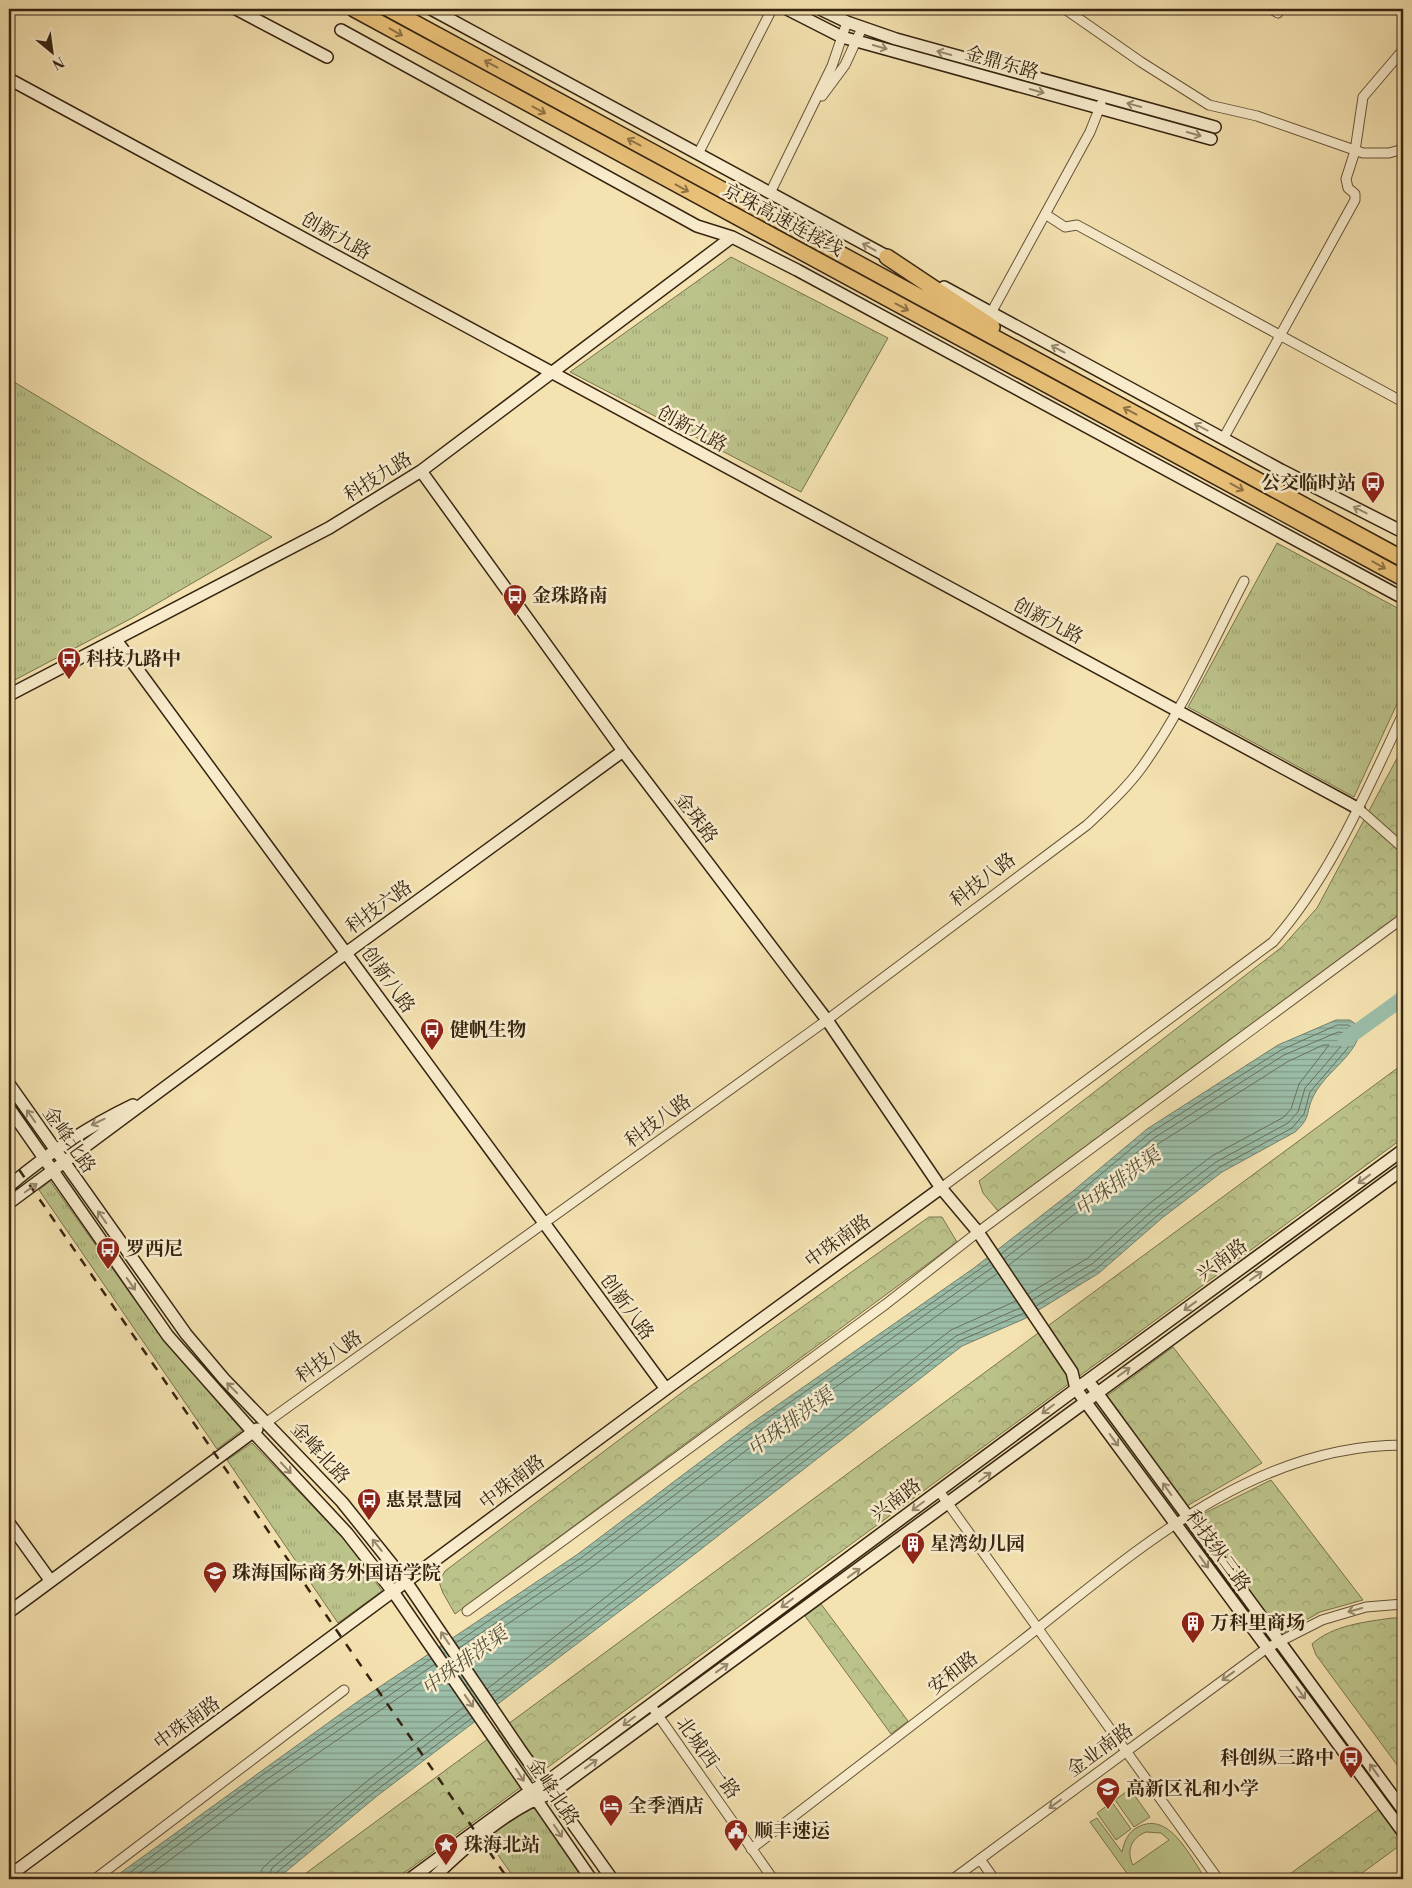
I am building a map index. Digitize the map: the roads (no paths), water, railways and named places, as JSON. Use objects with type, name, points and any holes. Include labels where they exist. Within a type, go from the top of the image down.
[{"type":"highway","name":"京珠高速连接线","points":[[354,9],[1403,578]]},
{"type":"highway","name":"京珠高速连接线","points":[[389,9],[1403,559]]},
{"type":"highway","points":[[887,257],[988,323],[1024,354]]},
{"type":"street","points":[[236,9],[327,58]]},
{"type":"street","points":[[432,9],[1223,439],[1403,532]]},
{"type":"street","points":[[698,154],[772,9]]},
{"type":"street","name":"金鼎东路","points":[[788,9],[842,37],[1211,139]]},
{"type":"street","name":"金鼎东路","points":[[820,9],[847,22],[896,40],[1215,127]]},
{"type":"street","points":[[1065,9],[1141,62],[1210,105],[1257,116],[1363,153],[1380,153],[1403,149]]},
{"type":"street","points":[[770,193],[832,66],[847,22]]},
{"type":"street","points":[[809,115],[845,65],[862,28]]},
{"type":"street","points":[[341,30],[696,226],[732,237],[1403,598]]},
{"type":"street","points":[[1223,439],[1354,200],[1354,194],[1348,188],[1346,179],[1355,151],[1363,96],[1403,50]]},
{"type":"street","name":"创新九路","points":[[9,79],[1359,809]]},
{"type":"street","points":[[991,313],[1090,132],[1104,96]]},
{"type":"street","points":[[1045,214],[1065,226],[1077,225],[1403,402]]},
{"type":"street","name":"科技九路","points":[[9,695],[329,528],[422,471],[732,237]]},
{"type":"street","name":"金珠路","points":[[422,471],[624,751],[827,1020],[941,1188],[978,1232],[1072,1372]]},
{"type":"street","name":"科技八路","points":[[9,1612],[253,1432],[544,1225],[827,1020],[1087,824],[1118,796],[1142,768],[1177,710],[1244,581]]},
{"type":"street","name":"创新八路","points":[[116,640],[666,1389]]},
{"type":"street","points":[[941,1188],[1273,942],[1293,919],[1359,809],[1403,714]]},
{"type":"street","name":"科技六路","points":[[9,1203],[346,953],[624,751]]},
{"type":"street","points":[[1359,809],[1403,848]]},
{"type":"street","points":[[467,1611],[886,1304],[978,1232],[1403,918]]},
{"type":"street","name":"金峰北路","points":[[9,1084],[186,1334],[224,1379],[342,1502],[407,1583],[521,1751],[612,1879]]},
{"type":"street","name":"科技六路","points":[[9,1186],[54,1149],[92,1125],[158,1094]]},
{"type":"street","name":"金峰北路","points":[[9,1108],[42,1158],[168,1336],[253,1432],[348,1533],[394,1593],[591,1879]]},
{"type":"street","name":"兴南路","points":[[432,1879],[457,1855],[533,1795],[545,1783],[650,1704],[1403,1150]]},
{"type":"street","name":"兴南路","points":[[410,1879],[533,1795],[552,1793],[949,1504],[1085,1400],[1403,1169]]},
{"type":"street","name":"中珠南路","points":[[9,1876],[394,1593],[666,1389],[941,1188]]},
{"type":"street","points":[[1072,1372],[1088,1380]]},
{"type":"street","points":[[1072,1372],[1076,1389]]},
{"type":"street","name":"科技纵三路","points":[[1088,1380],[1403,1810]]},
{"type":"street","name":"科技纵三路","points":[[1076,1389],[1403,1832]]},
{"type":"street","name":"安和路","points":[[751,1849],[1175,1522],[1258,1476],[1298,1461],[1341,1450],[1403,1445]]},
{"type":"street","points":[[939,1490],[1218,1879]]},
{"type":"street","points":[[9,1523],[50,1580]]},
{"type":"street","name":"金业南路","points":[[953,1879],[1267,1648],[1322,1620],[1366,1607],[1403,1604]]},
{"type":"street","points":[[95,1879],[344,1690]]},
{"type":"street","name":"北城西一路","points":[[650,1704],[773,1879]]},
{"type":"street","points":[[980,1859],[994,1879]]},
{"type":"water","points":[[1336,1020],[1350,1020],[1361,1028],[1358,1038],[1347,1055],[1320,1086],[1311,1101],[1304,1122],[1295,1132],[1222,1172],[1162,1218],[1099,1273],[1024,1319],[962,1346],[687,1560],[377,1796],[277,1879],[112,1879],[357,1702],[578,1554],[749,1425],[974,1268],[1073,1191],[1147,1129],[1278,1045]]},
{"type":"waterway","name":"中珠排洪渠","points":[[1345,1040],[1403,998]]},
{"type":"railway","points":[[9,1155],[508,1879]]},
{"type":"place","name":"公交临时站","points":[[1373,504]]},
{"type":"place","name":"金珠路南","points":[[515,617]]},
{"type":"place","name":"科技九路中","points":[[69,680]]},
{"type":"place","name":"健帆生物","points":[[432,1051]]},
{"type":"place","name":"罗西尼","points":[[108,1270]]},
{"type":"place","name":"惠景慧园","points":[[369,1521]]},
{"type":"place","name":"星湾幼儿园","points":[[913,1565]]},
{"type":"place","name":"珠海国际商务外国语学院","points":[[215,1594]]},
{"type":"place","name":"万科里商场","points":[[1193,1644]]},
{"type":"place","name":"科创纵三路中","points":[[1351,1779]]},
{"type":"place","name":"高新区礼和小学","points":[[1108,1810]]},
{"type":"place","name":"全季酒店","points":[[611,1827]]},
{"type":"place","name":"顺丰速运","points":[[736,1852]]},
{"type":"place","name":"珠海北站","points":[[446,1866]]}]
